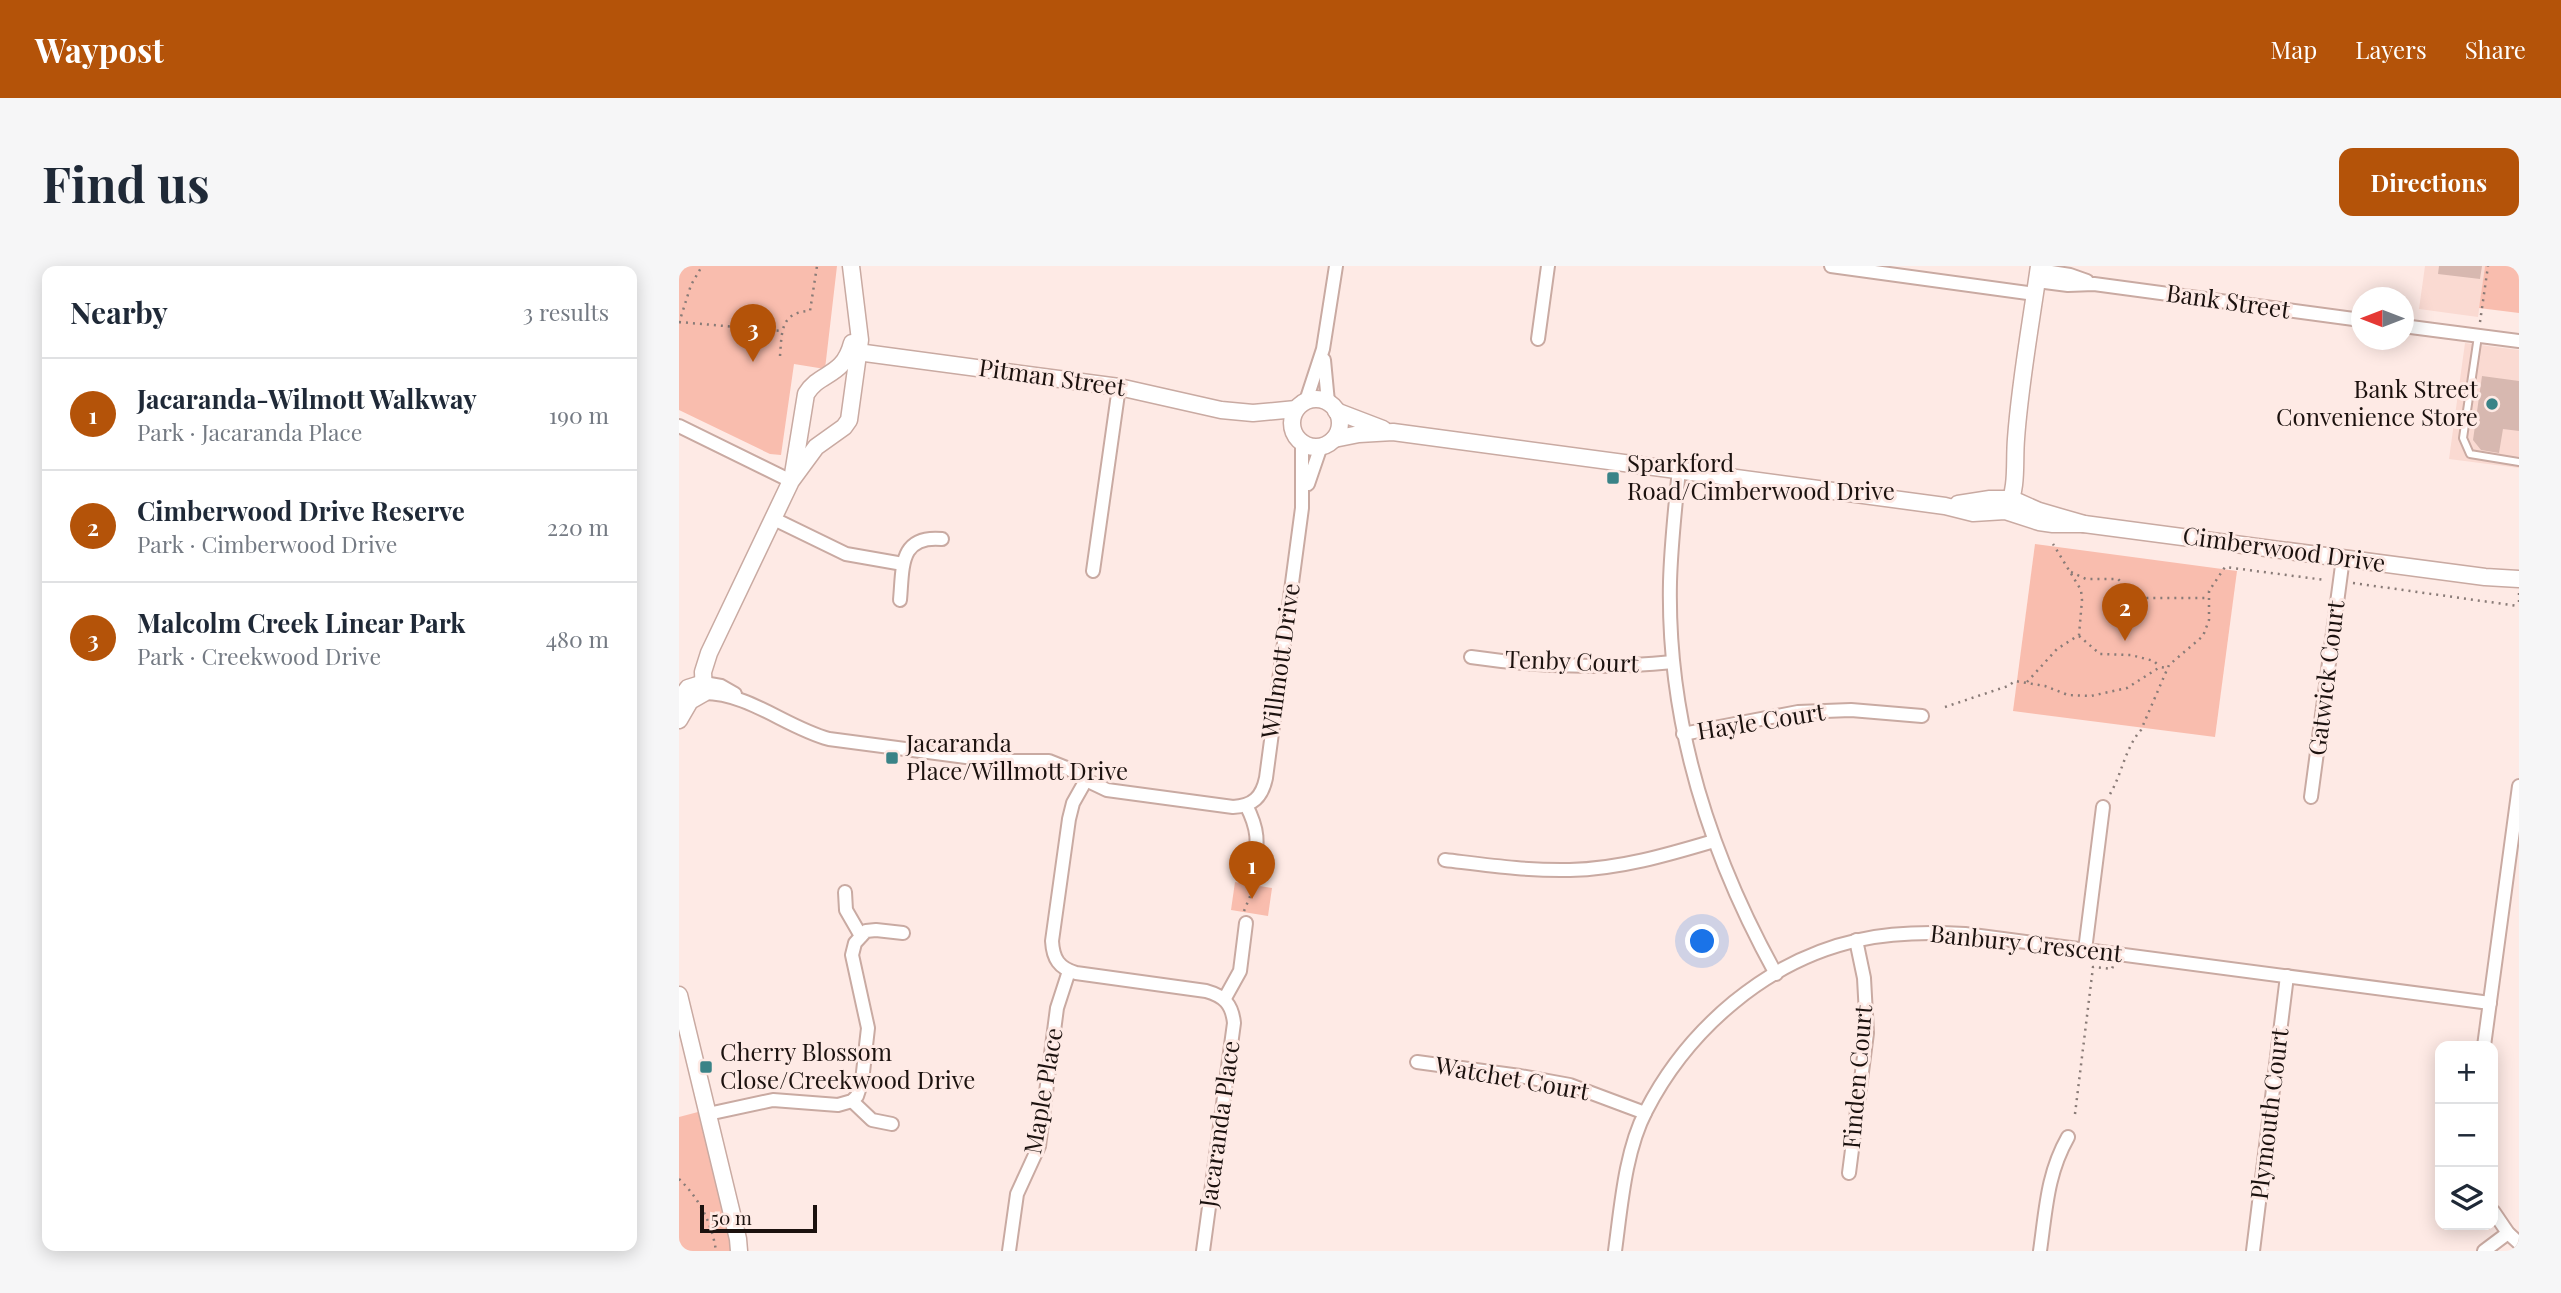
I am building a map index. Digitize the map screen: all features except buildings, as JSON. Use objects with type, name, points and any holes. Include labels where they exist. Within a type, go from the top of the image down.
[{"type":"street","points":[[792,481],[806,394],[814,384],[841,366],[855,351],[860,340],[851,266]]},
{"type":"street","points":[[1323,349],[1332,406],[1340,425],[1327,442],[1314,447],[1298,436],[1292,423],[1323,349],[1336,266]]},
{"type":"street","points":[[1538,339],[1548,266]]},
{"type":"street","name":"Bank Street","points":[[1831,266],[2038,278],[2068,285],[2094,284],[2351,319]]},
{"type":"street","points":[[2006,503],[2015,482],[2016,440],[2038,278]]},
{"type":"street","points":[[2414,327],[2519,341]]},
{"type":"street","points":[[704,688],[703,672],[709,653],[792,481],[815,447],[844,427],[849,420],[855,351]]},
{"type":"street","name":"Pitman Street","points":[[855,351],[1119,387],[1202,407],[1253,413],[1301,405]]},
{"type":"street","points":[[1093,571],[1119,387]]},
{"type":"street","points":[[1301,405],[1313,399],[1332,406]]},
{"type":"street","name":"Cimberwood Drive","points":[[1332,406],[1393,432]]},
{"type":"street","name":"Pitman Street","points":[[1253,413],[1298,436]]},
{"type":"street","points":[[679,426],[792,481]]},
{"type":"street","name":"Cimberwood Drive","points":[[1327,442],[1360,434],[1393,432],[1945,506],[1973,513],[2006,503],[2039,522],[2084,524],[2485,577],[2519,579]]},
{"type":"street","name":"Willmott Drive","points":[[1246,805],[1260,796],[1266,778],[1302,508],[1298,436]]},
{"type":"street","name":"Willmott Drive","points":[[1302,508],[1327,442]]},
{"type":"street","points":[[1679,470],[1670,584],[1673,662],[1683,734],[1714,841],[1750,928],[1776,974]]},
{"type":"street","points":[[773,519],[846,554],[903,564]]},
{"type":"street","points":[[900,600],[903,564],[911,547],[917,541],[942,539]]},
{"type":"street","name":"Gatwick Court","points":[[2311,797],[2343,558]]},
{"type":"street","name":"Cimberwood Drive","points":[[2485,577],[2519,599]]},
{"type":"street","name":"Tenby Court","points":[[1471,657],[1573,667],[1621,667],[1673,662]]},
{"type":"street","points":[[679,700],[688,688],[721,686],[753,706],[807,732],[829,739],[996,761],[1049,761],[1107,790],[1233,807],[1246,805],[1257,828],[1254,869]]},
{"type":"street","points":[[679,720],[690,701],[704,688]]},
{"type":"street","name":"Hayle Court","points":[[1683,734],[1798,712],[1851,710],[1921,716]]},
{"type":"street","points":[[1086,780],[1077,793],[1069,819],[1052,941],[1058,963],[1069,971],[1206,991],[1225,999],[1240,971],[1246,923]]},
{"type":"street","points":[[2485,1041],[2518,792]]},
{"type":"street","points":[[2085,950],[2103,807]]},
{"type":"street","points":[[1445,860],[1529,869],[1571,870],[1640,861],[1714,841]]},
{"type":"street","points":[[845,892],[846,909],[861,936]]},
{"type":"street","points":[[708,1114],[772,1100],[830,1106],[852,1101],[857,1096],[862,1081],[867,1037],[866,1018],[852,961],[853,948],[866,931],[903,933]]},
{"type":"street","name":"Banbury Crescent","points":[[1615,1251],[1625,1184],[1645,1113],[1693,1040],[1732,1003],[1776,974],[1818,953],[1856,940],[1934,932],[1965,934],[2490,1003]]},
{"type":"street","name":"Finden Court","points":[[1849,1173],[1867,1033],[1864,978],[1856,940]]},
{"type":"street","name":"Maple Place","points":[[1009,1251],[1017,1194],[1039,1146],[1057,1008],[1069,971]]},
{"type":"street","name":"Plymouth Court","points":[[2253,1251],[2287,976]]},
{"type":"street","name":"Jacaranda Place","points":[[1203,1251],[1234,1023],[1233,1013],[1225,999]]},
{"type":"street","points":[[680,1005],[740,1247]]},
{"type":"street","name":"Watchet Court","points":[[1417,1062],[1532,1077],[1570,1085],[1645,1113]]},
{"type":"street","points":[[852,1101],[872,1120],[892,1124]]},
{"type":"street","points":[[2040,1251],[2050,1177],[2054,1162],[2068,1137]]},
{"type":"street","points":[[2498,1218],[2519,1243]]},
{"type":"street","points":[[2484,1251],[2508,1233]]},
{"type":"lane","points":[[2478,336],[2463,438],[2470,454],[2519,462]]},
{"type":"path","points":[[702,266],[691,285],[679,323],[782,331]]},
{"type":"path","points":[[780,356],[782,331],[793,314],[810,311],[817,266]]},
{"type":"path","points":[[2478,336],[2488,266]]},
{"type":"path","points":[[2027,682],[2057,649],[2078,635],[2081,590],[2053,544]]},
{"type":"path","points":[[2103,807],[2117,785],[2134,738],[2141,730],[2168,668],[2203,636],[2209,620],[2212,585],[2225,567],[2340,582],[2519,599]]},
{"type":"path","points":[[2071,572],[2086,579],[2118,579],[2134,594],[2143,598],[2209,598]]},
{"type":"path","points":[[2078,635],[2100,654],[2131,655],[2168,668]]},
{"type":"path","points":[[1945,707],[2013,682],[2027,682],[2068,695],[2091,696],[2127,688],[2160,667]]},
{"type":"path","points":[[1246,923],[1242,919],[1245,905],[1259,875],[1259,870],[1254,869]]},
{"type":"path","points":[[2075,1114],[2093,967],[2112,969],[2115,954]]},
{"type":"path","points":[[679,1179],[696,1198],[708,1221],[716,1251]]},
{"type":"shaded area","points":[[679,266],[837,266],[825,369],[794,364],[781,455],[770,454],[679,410]]},
{"type":"shaded area","points":[[2425,266],[2485,266],[2478,317],[2419,309]]},
{"type":"shaded area","points":[[2485,266],[2519,266],[2519,313],[2479,308]]},
{"type":"shaded area","points":[[2465,343],[2519,350],[2519,468],[2449,459]]},
{"type":"shaded area","points":[[2035,544],[2237,571],[2215,737],[2013,711]]},
{"type":"shaded area","points":[[1235,882],[1272,888],[1268,916],[1231,910]]},
{"type":"shaded area","points":[[698,1112],[732,1251],[679,1251],[679,1117]]},
{"type":"place","name":"Malcolm Creek Linear Park","points":[[753,362]]},
{"type":"place","name":"Bank Street Convenience Store","points":[[2492,404]]},
{"type":"place","name":"Sparkford Road/Cimberwood Drive","points":[[1613,478]]},
{"type":"place","name":"Cimberwood Drive Reserve","points":[[2125,641]]},
{"type":"place","name":"Jacaranda Place/Willmott Drive","points":[[892,758]]},
{"type":"place","name":"Jacaranda-Wilmott Walkway","points":[[1252,899]]},
{"type":"place","name":"Cherry Blossom Close/Creekwood Drive","points":[[706,1067]]}]
